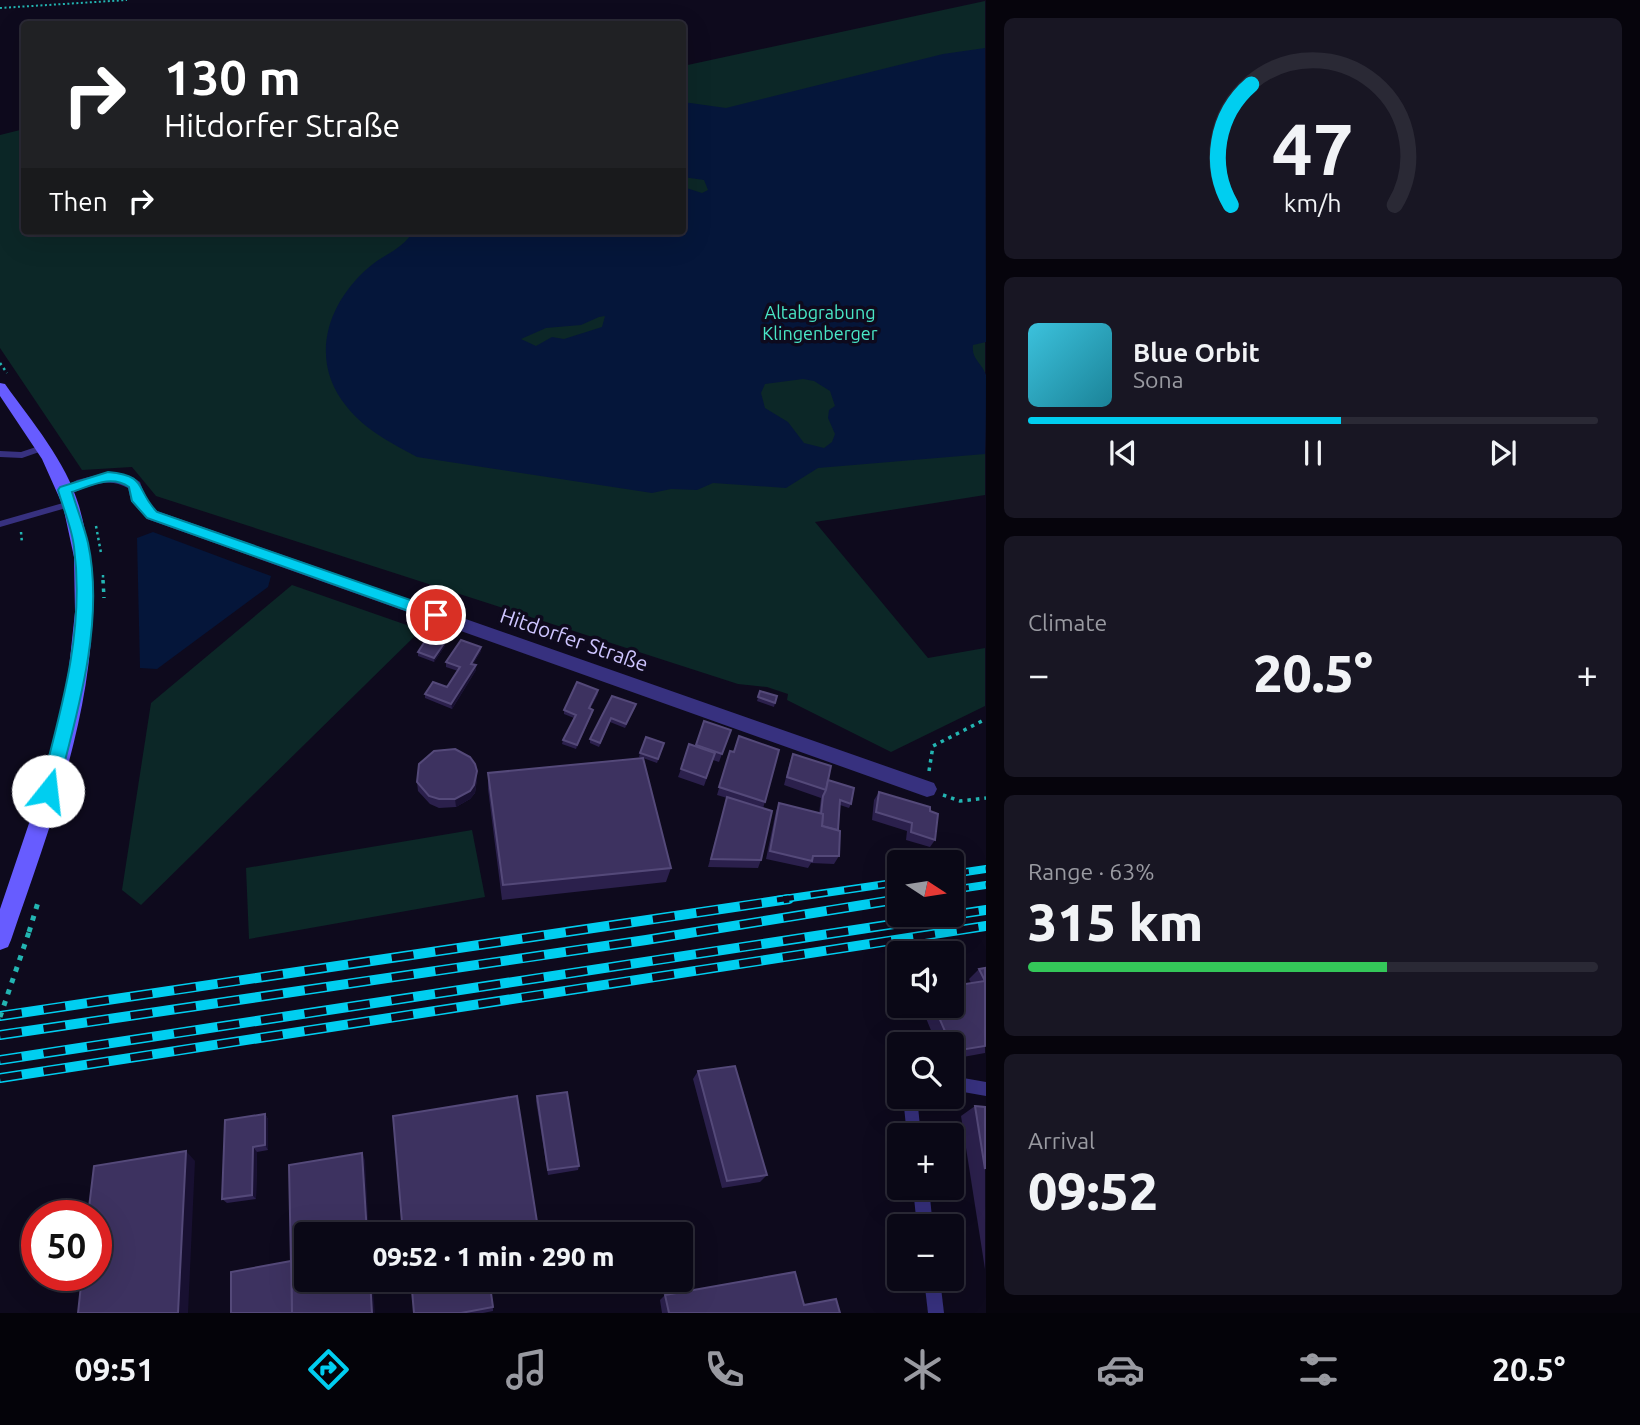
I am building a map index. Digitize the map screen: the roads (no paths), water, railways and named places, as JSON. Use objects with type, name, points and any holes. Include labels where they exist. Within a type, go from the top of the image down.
[{"type":"main road","points":[[0,387],[42,448],[67,497],[81,545],[84,593],[82,641],[73,695],[56,765],[0,940]]},
{"type":"street","name":"Hitdorfer Straße","points":[[67,497],[108,476],[125,478],[135,485],[139,501],[152,515],[927,789]]},
{"type":"lane","points":[[0,454],[22,455],[42,448]]},
{"type":"lane","points":[[0,524],[67,497]]},
{"type":"lane","points":[[964,1085],[985,1089]]},
{"type":"lane","points":[[933,1291],[936,1313]]},
{"type":"water","name":"Altabgrabung Klingenberger","points":[[985,48],[986,342],[973,345],[973,350],[986,375],[985,454],[818,468],[786,488],[713,483],[697,490],[671,489],[652,493],[417,457],[380,436],[362,423],[347,407],[335,389],[328,371],[328,334],[342,299],[353,283],[374,263],[404,243],[410,235],[686,235],[686,188],[702,193],[708,190],[704,180],[686,177],[686,102],[726,108],[943,54]],"holes":[[[605,316],[602,327],[564,339],[552,337],[536,346],[521,339],[546,328],[581,325]],[[803,379],[814,381],[830,391],[835,406],[829,410],[828,418],[835,434],[832,442],[824,448],[804,443],[788,422],[765,408],[761,393],[765,384]]]},
{"type":"water","points":[[153,532],[271,576],[268,587],[157,669],[140,668],[137,538]]},
{"type":"railway","points":[[964,872],[986,869]]},
{"type":"railway","points":[[777,900],[887,884]]},
{"type":"railway","points":[[964,888],[986,885]]},
{"type":"railway","points":[[0,1016],[789,899]]},
{"type":"railway","points":[[0,1035],[646,940],[887,901]]},
{"type":"railway","points":[[0,1060],[986,910]]},
{"type":"railway","points":[[0,1078],[986,926]]}]
